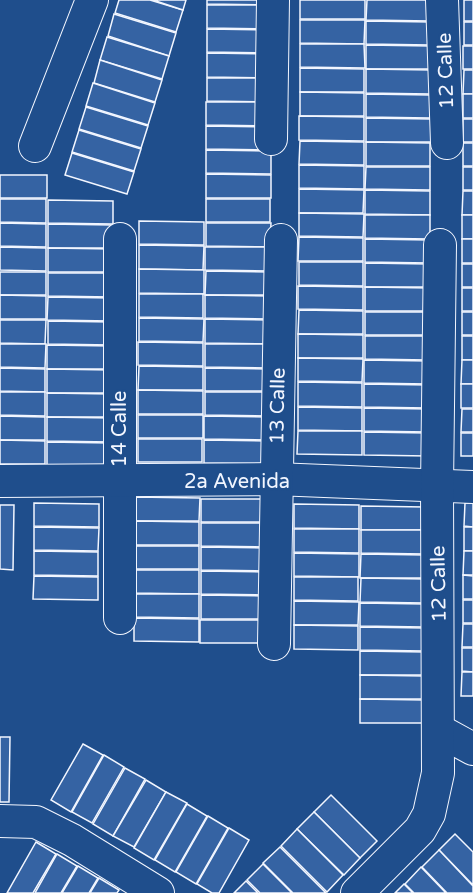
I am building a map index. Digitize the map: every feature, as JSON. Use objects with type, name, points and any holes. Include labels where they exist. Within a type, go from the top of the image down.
[{"type":"street","points":[[35,146],[92,0]]},
{"type":"street","points":[[271,139],[273,0]]},
{"type":"street","name":"12 Calle","points":[[442,0],[447,143]]},
{"type":"street","name":"14 Calle","points":[[120,239],[120,618]]},
{"type":"street","name":"13 Calle","points":[[274,644],[275,479],[281,240]]},
{"type":"street","name":"12 Calle","points":[[357,893],[414,839],[429,814],[438,773],[440,731],[437,487],[440,245]]},
{"type":"street","name":"2a Avenida","points":[[0,481],[119,482],[275,479],[473,487]]},
{"type":"street","points":[[440,731],[473,749]]},
{"type":"street","points":[[0,820],[36,822],[72,840],[158,893]]},
{"type":"building","points":[[119,0],[150,0],[183,10],[176,32],[115,13]]},
{"type":"building","points":[[153,0],[186,0],[183,10]]},
{"type":"building","points":[[207,0],[272,0],[272,5],[207,4]]},
{"type":"building","points":[[300,0],[365,0],[365,19],[300,19]]},
{"type":"building","points":[[367,0],[431,0],[431,21],[366,20]]},
{"type":"building","points":[[464,0],[473,0],[473,21],[464,21]]},
{"type":"building","points":[[207,5],[272,5],[272,29],[207,28]]},
{"type":"building","points":[[114,14],[176,33],[169,56],[108,36]]},
{"type":"building","points":[[300,20],[365,20],[364,44],[300,43]]},
{"type":"building","points":[[366,21],[431,22],[431,45],[366,44]]},
{"type":"building","points":[[464,22],[473,22],[473,45],[464,45]]},
{"type":"building","points":[[207,29],[272,30],[271,53],[207,52]]},
{"type":"building","points":[[107,37],[169,56],[162,79],[100,60]]},
{"type":"building","points":[[300,44],[364,44],[365,68],[300,67]]},
{"type":"building","points":[[366,45],[431,46],[431,69],[366,69]]},
{"type":"building","points":[[463,46],[473,46],[473,69],[463,69]]},
{"type":"building","points":[[207,53],[271,54],[271,78],[207,77]]},
{"type":"building","points":[[100,60],[162,80],[155,102],[94,83]]},
{"type":"building","points":[[300,68],[364,69],[364,92],[300,92]]},
{"type":"building","points":[[366,69],[431,70],[431,94],[366,93]]},
{"type":"building","points":[[464,70],[473,70],[473,94],[463,94]]},
{"type":"building","points":[[207,78],[271,78],[271,102],[207,101]]},
{"type":"building","points":[[93,83],[155,103],[148,125],[86,106]]},
{"type":"building","points":[[300,92],[364,93],[364,116],[300,116]]},
{"type":"building","points":[[366,94],[430,95],[430,118],[366,117]]},
{"type":"building","points":[[463,94],[473,94],[473,118],[463,118]]},
{"type":"building","points":[[206,102],[271,102],[271,126],[206,125]]},
{"type":"building","points":[[86,107],[148,126],[141,148],[79,129]]},
{"type":"building","points":[[299,116],[364,117],[364,141],[299,140]]},
{"type":"building","points":[[366,118],[431,119],[431,142],[366,142]]},
{"type":"building","points":[[463,119],[473,119],[473,142],[463,142]]},
{"type":"building","points":[[206,126],[271,127],[271,150],[206,149]]},
{"type":"building","points":[[79,130],[141,149],[134,171],[72,152]]},
{"type":"building","points":[[300,141],[364,142],[364,165],[299,164]]},
{"type":"building","points":[[366,142],[430,143],[430,166],[366,166]]},
{"type":"building","points":[[463,143],[473,143],[473,166],[463,166]]},
{"type":"building","points":[[206,150],[271,151],[271,174],[206,173]]},
{"type":"building","points":[[72,153],[134,172],[127,194],[65,175]]},
{"type":"building","points":[[299,165],[364,166],[364,189],[299,188]]},
{"type":"building","points":[[366,167],[430,167],[430,190],[365,189]]},
{"type":"building","points":[[463,167],[473,167],[473,190],[463,190]]},
{"type":"building","points":[[206,174],[271,175],[271,198],[206,198]]},
{"type":"building","points":[[0,175],[47,175],[47,198],[0,198]]},
{"type":"building","points":[[299,189],[364,190],[363,213],[299,213]]},
{"type":"building","points":[[365,190],[430,191],[430,215],[365,214]]},
{"type":"building","points":[[463,191],[473,191],[473,215],[462,215]]},
{"type":"building","points":[[0,199],[46,199],[46,223],[0,222]]},
{"type":"building","points":[[206,199],[270,199],[270,222],[206,222]]},
{"type":"building","points":[[48,200],[113,201],[113,224],[48,223]]},
{"type":"building","points":[[299,213],[364,214],[363,237],[299,236]]},
{"type":"building","points":[[365,215],[430,215],[430,239],[365,238]]},
{"type":"building","points":[[462,215],[473,215],[473,239],[462,239]]},
{"type":"building","points":[[139,221],[204,222],[204,245],[139,244]]},
{"type":"building","points":[[0,223],[46,224],[46,247],[0,246]]},
{"type":"building","points":[[206,223],[271,223],[270,247],[206,246]]},
{"type":"building","points":[[48,224],[113,225],[113,248],[48,248]]},
{"type":"building","points":[[299,237],[363,238],[363,261],[298,261]]},
{"type":"building","points":[[365,239],[430,240],[430,263],[365,262]]},
{"type":"building","points":[[462,239],[473,239],[473,263],[462,263]]},
{"type":"building","points":[[139,245],[204,246],[203,270],[139,269]]},
{"type":"building","points":[[0,247],[46,248],[46,271],[0,270]]},
{"type":"building","points":[[205,247],[270,247],[270,271],[205,270]]},
{"type":"building","points":[[48,248],[113,249],[112,272],[48,272]]},
{"type":"building","points":[[299,262],[363,262],[363,286],[299,285]]},
{"type":"building","points":[[365,263],[429,264],[429,287],[365,287]]},
{"type":"building","points":[[462,264],[473,264],[473,287],[462,287]]},
{"type":"building","points":[[139,269],[204,270],[204,294],[139,293]]},
{"type":"building","points":[[206,271],[270,272],[270,295],[205,295]]},
{"type":"building","points":[[0,272],[46,272],[46,295],[0,295]]},
{"type":"building","points":[[48,273],[112,273],[112,297],[48,296]]},
{"type":"building","points":[[298,286],[363,287],[363,310],[298,309]]},
{"type":"building","points":[[365,287],[430,288],[429,311],[365,311]]},
{"type":"building","points":[[462,288],[473,288],[473,311],[462,311]]},
{"type":"building","points":[[139,294],[203,294],[203,318],[139,317]]},
{"type":"building","points":[[0,295],[46,296],[46,319],[0,319]]},
{"type":"building","points":[[205,295],[270,296],[270,319],[205,318]]},
{"type":"building","points":[[48,297],[112,298],[112,321],[47,320]]},
{"type":"building","points":[[299,310],[363,311],[363,334],[298,334]]},
{"type":"building","points":[[365,312],[429,312],[429,335],[365,335]]},
{"type":"building","points":[[462,312],[473,312],[473,335],[462,335]]},
{"type":"building","points":[[139,318],[204,319],[203,342],[139,341]]},
{"type":"building","points":[[205,319],[270,320],[269,344],[205,343]]},
{"type":"building","points":[[0,320],[46,320],[45,344],[0,343]]},
{"type":"building","points":[[48,321],[112,322],[112,345],[48,344]]},
{"type":"building","points":[[298,334],[363,335],[363,358],[298,358]]},
{"type":"building","points":[[365,336],[429,336],[429,360],[365,359]]},
{"type":"building","points":[[462,336],[473,336],[473,360],[462,360]]},
{"type":"building","points":[[138,342],[203,343],[203,366],[138,365]]},
{"type":"building","points":[[0,344],[46,344],[45,368],[0,367]]},
{"type":"building","points":[[205,344],[270,344],[270,368],[205,367]]},
{"type":"building","points":[[47,345],[112,346],[112,369],[47,369]]},
{"type":"building","points":[[298,358],[363,359],[362,382],[298,381]]},
{"type":"building","points":[[364,360],[429,361],[429,384],[364,383]]},
{"type":"building","points":[[462,360],[473,360],[473,384],[461,384]]},
{"type":"building","points":[[139,366],[203,367],[203,390],[138,390]]},
{"type":"building","points":[[0,368],[45,369],[45,392],[0,391]]},
{"type":"building","points":[[205,368],[269,369],[269,391],[205,391]]},
{"type":"building","points":[[47,369],[112,370],[112,393],[47,393]]},
{"type":"building","points":[[298,382],[362,383],[362,407],[298,406]]},
{"type":"building","points":[[364,384],[429,385],[428,408],[364,407]]},
{"type":"building","points":[[461,384],[473,384],[473,408],[461,408]]},
{"type":"building","points":[[138,390],[203,391],[203,414],[138,414]]},
{"type":"building","points":[[0,392],[45,392],[45,416],[0,415]]},
{"type":"building","points":[[205,392],[269,392],[269,416],[205,415]]},
{"type":"building","points":[[47,393],[112,394],[112,417],[47,417]]},
{"type":"building","points":[[298,407],[362,408],[362,431],[298,430]]},
{"type":"building","points":[[364,408],[429,409],[429,432],[364,431]]},
{"type":"building","points":[[462,409],[473,409],[473,432],[461,432]]},
{"type":"building","points":[[138,415],[203,415],[203,438],[138,438]]},
{"type":"building","points":[[0,416],[45,417],[45,440],[0,440]]},
{"type":"building","points":[[204,416],[269,417],[269,440],[204,439]]},
{"type":"building","points":[[47,417],[112,418],[111,442],[47,441]]},
{"type":"building","points":[[298,431],[362,431],[362,455],[297,454]]},
{"type":"building","points":[[364,432],[428,433],[428,456],[364,455]]},
{"type":"building","points":[[461,433],[473,433],[473,456],[461,456]]},
{"type":"building","points":[[138,439],[202,439],[202,462],[138,462]]},
{"type":"building","points":[[0,440],[45,441],[45,464],[0,464]]},
{"type":"building","points":[[204,440],[269,441],[269,464],[204,463]]},
{"type":"building","points":[[47,442],[111,443],[111,466],[47,465]]},
{"type":"building","points":[[135,497],[200,498],[199,521],[135,521]]},
{"type":"building","points":[[201,499],[266,499],[265,522],[201,522]]},
{"type":"building","points":[[34,503],[99,504],[99,527],[34,526]]},
{"type":"building","points":[[465,503],[473,503],[473,527],[464,526]]},
{"type":"building","points":[[294,504],[359,505],[359,529],[294,528]]},
{"type":"building","points":[[0,505],[14,505],[13,570],[0,569]]},
{"type":"building","points":[[361,506],[425,507],[425,530],[361,530]]},
{"type":"building","points":[[135,521],[199,522],[199,545],[134,545]]},
{"type":"building","points":[[201,523],[266,523],[266,547],[201,546]]},
{"type":"building","points":[[34,527],[99,528],[98,551],[34,550]]},
{"type":"building","points":[[464,527],[473,527],[473,551],[464,551]]},
{"type":"building","points":[[294,529],[359,529],[359,553],[294,552]]},
{"type":"building","points":[[361,530],[425,530],[425,554],[361,553]]},
{"type":"building","points":[[135,546],[199,546],[199,569],[134,569]]},
{"type":"building","points":[[201,547],[265,548],[265,571],[201,570]]},
{"type":"building","points":[[34,551],[98,552],[98,576],[34,575]]},
{"type":"building","points":[[464,551],[473,551],[473,575],[463,575]]},
{"type":"building","points":[[294,553],[359,554],[359,577],[294,576]]},
{"type":"building","points":[[361,554],[425,555],[425,578],[360,578]]},
{"type":"building","points":[[134,570],[199,570],[199,594],[134,593]]},
{"type":"building","points":[[201,571],[265,572],[265,595],[201,594]]},
{"type":"building","points":[[463,575],[473,576],[473,599],[463,599]]},
{"type":"building","points":[[34,576],[98,577],[98,600],[33,599]]},
{"type":"building","points":[[294,577],[358,577],[358,601],[294,600]]},
{"type":"building","points":[[361,578],[425,579],[425,603],[360,602]]},
{"type":"building","points":[[134,594],[199,594],[199,618],[134,617]]},
{"type":"building","points":[[201,595],[265,596],[265,619],[201,619]]},
{"type":"building","points":[[463,600],[473,600],[473,623],[463,623]]},
{"type":"building","points":[[294,601],[359,602],[358,625],[294,625]]},
{"type":"building","points":[[360,603],[425,604],[425,627],[360,626]]},
{"type":"building","points":[[134,618],[199,619],[199,642],[134,641]]},
{"type":"building","points":[[200,620],[265,620],[265,643],[200,643]]},
{"type":"building","points":[[463,624],[473,624],[473,647],[462,647]]},
{"type":"building","points":[[294,625],[358,626],[358,650],[294,649]]},
{"type":"building","points":[[360,627],[425,628],[425,651],[360,650]]},
{"type":"building","points":[[462,648],[473,648],[473,672],[462,671]]},
{"type":"building","points":[[360,651],[425,652],[425,675],[360,675]]},
{"type":"building","points":[[462,672],[473,672],[473,696],[461,696]]},
{"type":"building","points":[[360,675],[424,676],[424,699],[360,699]]},
{"type":"building","points":[[360,699],[424,700],[424,723],[360,723]]},
{"type":"building","points":[[0,737],[10,737],[9,802],[0,802]]},
{"type":"building","points":[[83,744],[103,755],[71,812],[51,800]]},
{"type":"building","points":[[104,755],[124,767],[92,823],[72,812]]},
{"type":"building","points":[[125,768],[145,779],[113,836],[93,824]]},
{"type":"building","points":[[146,780],[166,792],[134,847],[113,836]]},
{"type":"building","points":[[166,792],[187,803],[154,860],[134,848]]},
{"type":"building","points":[[331,795],[377,841],[360,858],[314,812]]},
{"type":"building","points":[[187,804],[207,816],[175,872],[155,860]]},
{"type":"building","points":[[314,812],[360,858],[344,875],[297,829]]},
{"type":"building","points":[[208,816],[228,828],[196,884],[176,872]]},
{"type":"building","points":[[229,828],[249,840],[219,893],[212,893],[197,884]]},
{"type":"building","points":[[297,829],[343,875],[327,892],[281,846]]},
{"type":"building","points":[[455,834],[473,852],[473,885],[439,850]]},
{"type":"building","points":[[36,842],[56,854],[33,893],[7,893]]},
{"type":"building","points":[[280,847],[326,893],[293,893],[263,863]]},
{"type":"building","points":[[439,850],[473,886],[473,893],[447,893],[422,867]]},
{"type":"building","points":[[57,854],[77,866],[61,893],[35,893]]},
{"type":"building","points":[[263,864],[292,893],[260,893],[247,880]]},
{"type":"building","points":[[78,866],[98,878],[89,893],[62,893]]},
{"type":"building","points":[[421,867],[446,893],[414,893],[405,884]]},
{"type":"building","points":[[99,878],[119,890],[117,893],[90,893]]},
{"type":"building","points":[[246,881],[258,893],[234,893]]},
{"type":"building","points":[[404,884],[413,893],[395,893]]}]
